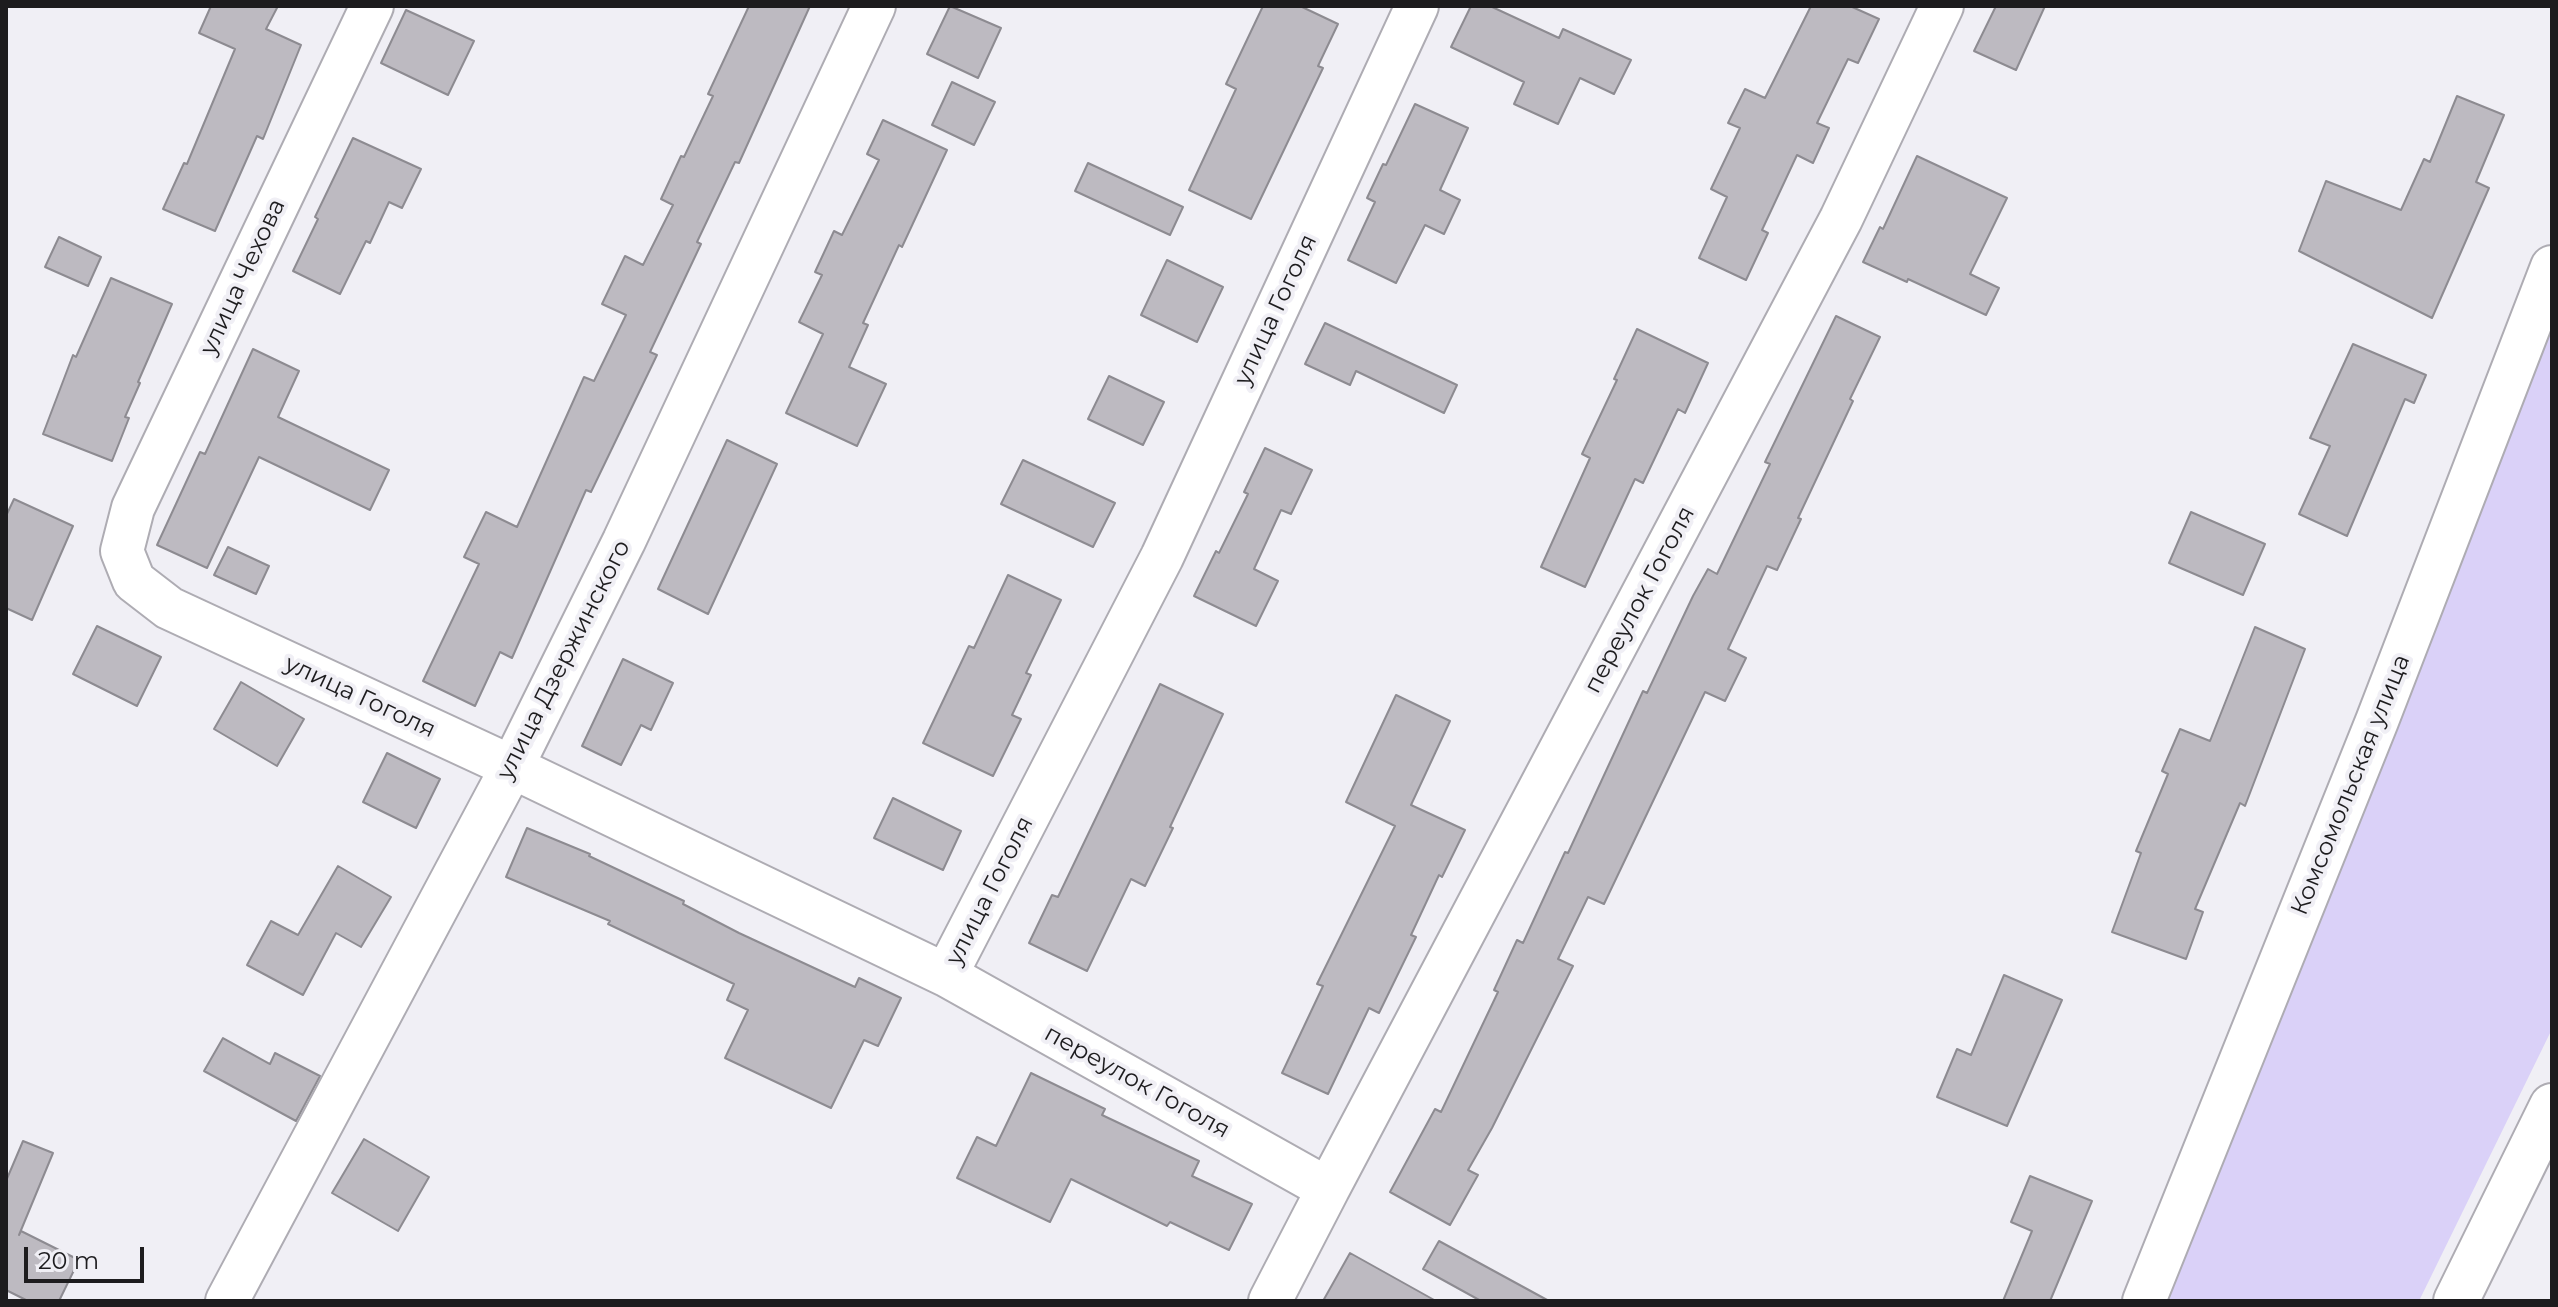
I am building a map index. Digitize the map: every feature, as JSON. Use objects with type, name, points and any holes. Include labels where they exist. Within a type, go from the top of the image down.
[{"type":"street","name":"улица Чехова","points":[[122,551],[133,508],[372,6]]},
{"type":"street","name":"улица Дзержинского","points":[[227,1301],[512,767],[624,541],[874,6]]},
{"type":"street","name":"улица Гоголя","points":[[122,551],[134,581],[169,608],[512,767],[946,975],[1162,557],[1417,6]]},
{"type":"street","name":"переулок Гоголя","points":[[1270,1301],[1841,219],[1942,6]]},
{"type":"street","name":"Комсомольская улица","points":[[2144,1301],[2383,707],[2552,267]]},
{"type":"street","name":"переулок Гоголя","points":[[946,975],[1328,1189]]},
{"type":"street","points":[[2456,1301],[2552,1106]]},
{"type":"shaded area","points":[[2552,292],[2552,1029],[2419,1301],[2156,1301]]},
{"type":"building","points":[[211,6],[278,6],[266,29],[301,45],[263,139],[257,136],[215,231],[163,209],[184,163],[187,164],[235,49],[199,33]]},
{"type":"building","points":[[749,6],[810,6],[739,163],[735,162],[697,242],[701,244],[650,352],[657,355],[591,492],[586,490],[512,658],[500,652],[475,706],[423,681],[479,564],[464,557],[486,512],[517,527],[584,377],[594,381],[626,315],[602,304],[625,256],[643,265],[673,205],[661,199],[713,96],[708,94]]},
{"type":"building","points":[[950,6],[1001,28],[978,78],[927,54]]},
{"type":"building","points":[[1263,6],[1300,6],[1338,24],[1318,66],[1323,68],[1251,219],[1189,190],[1236,89],[1226,84]]},
{"type":"building","points":[[1471,6],[1490,6],[1559,38],[1563,29],[1631,60],[1614,94],[1580,78],[1558,124],[1514,104],[1524,82],[1451,47]]},
{"type":"building","points":[[1811,6],[1850,6],[1879,19],[1858,63],[1848,59],[1817,123],[1829,128],[1813,163],[1797,155],[1762,230],[1768,233],[1746,280],[1699,258],[1727,197],[1711,189],[1740,128],[1728,123],[1745,89],[1765,98]]},
{"type":"building","points":[[1996,6],[2045,6],[2016,70],[1974,51]]},
{"type":"building","points":[[406,10],[474,41],[448,95],[381,63]]},
{"type":"building","points":[[952,82],[995,102],[974,145],[932,125]]},
{"type":"building","points":[[2457,96],[2504,115],[2476,182],[2489,188],[2432,318],[2299,251],[2326,181],[2401,210],[2424,159],[2430,162]]},
{"type":"building","points":[[1415,104],[1468,128],[1440,190],[1460,200],[1444,234],[1425,225],[1396,283],[1348,260],[1375,202],[1367,198]]},
{"type":"building","points":[[883,120],[947,150],[863,323],[868,325],[849,367],[886,384],[857,446],[786,413],[823,334],[799,322],[822,275],[815,272],[834,231],[842,235],[879,160],[867,154]]},
{"type":"building","points":[[353,138],[421,169],[402,208],[389,202],[370,243],[366,241],[340,294],[293,271]]},
{"type":"building","points":[[1917,156],[2007,198],[1970,274],[1999,288],[1986,315],[1863,262],[1880,227],[1883,229]]},
{"type":"building","points":[[1088,163],[1183,207],[1170,235],[1075,191]]},
{"type":"building","points":[[59,237],[101,257],[88,286],[45,267]]},
{"type":"building","points":[[1167,260],[1223,287],[1197,342],[1141,315]]},
{"type":"building","points":[[111,278],[172,304],[138,382],[125,417],[129,418],[112,461],[43,434],[73,355],[76,357]]},
{"type":"building","points":[[1836,316],[1880,337],[1777,570],[1767,566],[1728,649],[1746,658],[1725,701],[1705,692],[1604,904],[1588,897],[1558,959],[1573,966],[1468,1170],[1478,1175],[1450,1225],[1390,1192],[1435,1109],[1441,1112],[1498,992],[1494,990],[1517,940],[1523,943],[1643,691],[1647,693],[1693,596],[1708,569],[1717,574],[1770,464],[1765,462]]},
{"type":"building","points":[[1325,323],[1457,385],[1444,413],[1356,371],[1350,385],[1305,364]]},
{"type":"building","points":[[1637,329],[1708,363],[1685,413],[1678,409],[1643,483],[1635,479],[1585,587],[1541,567],[1590,458],[1582,454]]},
{"type":"building","points":[[2353,344],[2426,375],[2414,403],[2405,399],[2347,536],[2299,514],[2330,446],[2310,438]]},
{"type":"building","points":[[253,349],[299,371],[278,417],[389,470],[370,510],[259,457],[207,568],[157,545],[200,452],[205,454]]},
{"type":"building","points":[[1109,376],[1164,402],[1143,445],[1088,419]]},
{"type":"building","points":[[727,440],[777,464],[708,614],[658,589]]},
{"type":"building","points":[[1265,448],[1312,470],[1291,514],[1281,510],[1254,569],[1278,581],[1256,626],[1194,596],[1248,494],[1244,492]]},
{"type":"building","points":[[1023,460],[1115,503],[1093,547],[1001,504]]},
{"type":"building","points":[[14,499],[73,526],[32,620],[6,608],[6,516]]},
{"type":"building","points":[[2191,512],[2265,544],[2243,595],[2169,563]]},
{"type":"building","points":[[228,547],[269,566],[256,594],[214,575]]},
{"type":"building","points":[[1008,575],[1061,600],[1026,673],[1031,675],[1012,715],[1021,719],[993,776],[923,743],[969,646],[974,648]]},
{"type":"building","points":[[97,626],[161,657],[137,706],[73,674]]},
{"type":"building","points":[[2255,627],[2305,649],[2245,806],[2240,803],[2195,909],[2203,912],[2186,959],[2112,932],[2141,853],[2136,851],[2168,774],[2162,771],[2180,729],[2210,741]]},
{"type":"building","points":[[623,659],[673,683],[651,730],[641,725],[621,765],[582,746]]},
{"type":"building","points":[[241,682],[304,719],[277,766],[214,729]]},
{"type":"building","points":[[1160,684],[1223,714],[1145,886],[1131,879],[1087,971],[1029,943],[1052,895],[1058,897]]},
{"type":"building","points":[[1396,695],[1450,721],[1411,805],[1465,830],[1442,877],[1439,875],[1411,935],[1416,937],[1379,1013],[1369,1008],[1328,1094],[1282,1073],[1323,986],[1317,984],[1395,826],[1346,802]]},
{"type":"building","points":[[387,753],[440,779],[416,828],[363,802]]},
{"type":"building","points":[[893,798],[961,831],[943,870],[874,838]]},
{"type":"building","points":[[527,828],[590,854],[684,901],[683,904],[739,933],[855,987],[859,978],[901,998],[878,1046],[864,1040],[831,1108],[725,1058],[748,1010],[727,1000],[734,984],[608,924],[610,921],[506,877]]},
{"type":"building","points":[[338,866],[391,897],[361,947],[336,933],[303,995],[247,965],[271,921],[298,935]]},
{"type":"building","points":[[2004,975],[2062,1000],[2007,1126],[1937,1097],[1957,1049],[1971,1055]]},
{"type":"building","points":[[223,1038],[270,1064],[275,1053],[320,1076],[296,1121],[204,1071]]},
{"type":"building","points":[[1031,1073],[1105,1109],[1102,1115],[1199,1161],[1192,1176],[1252,1204],[1229,1250],[1170,1222],[1167,1226],[1071,1179],[1050,1222],[957,1178],[977,1137],[996,1146]]},
{"type":"building","points":[[364,1139],[429,1177],[398,1231],[332,1193]]},
{"type":"building","points":[[23,1141],[53,1153],[19,1235],[21,1231],[79,1260],[59,1301],[28,1301],[6,1290],[6,1181]]},
{"type":"building","points":[[2030,1176],[2092,1201],[2050,1301],[2003,1301],[2032,1231],[2011,1222]]},
{"type":"building","points":[[1439,1241],[1549,1301],[1481,1301],[1423,1269]]},
{"type":"building","points":[[1350,1253],[1436,1301],[1323,1301]]}]
